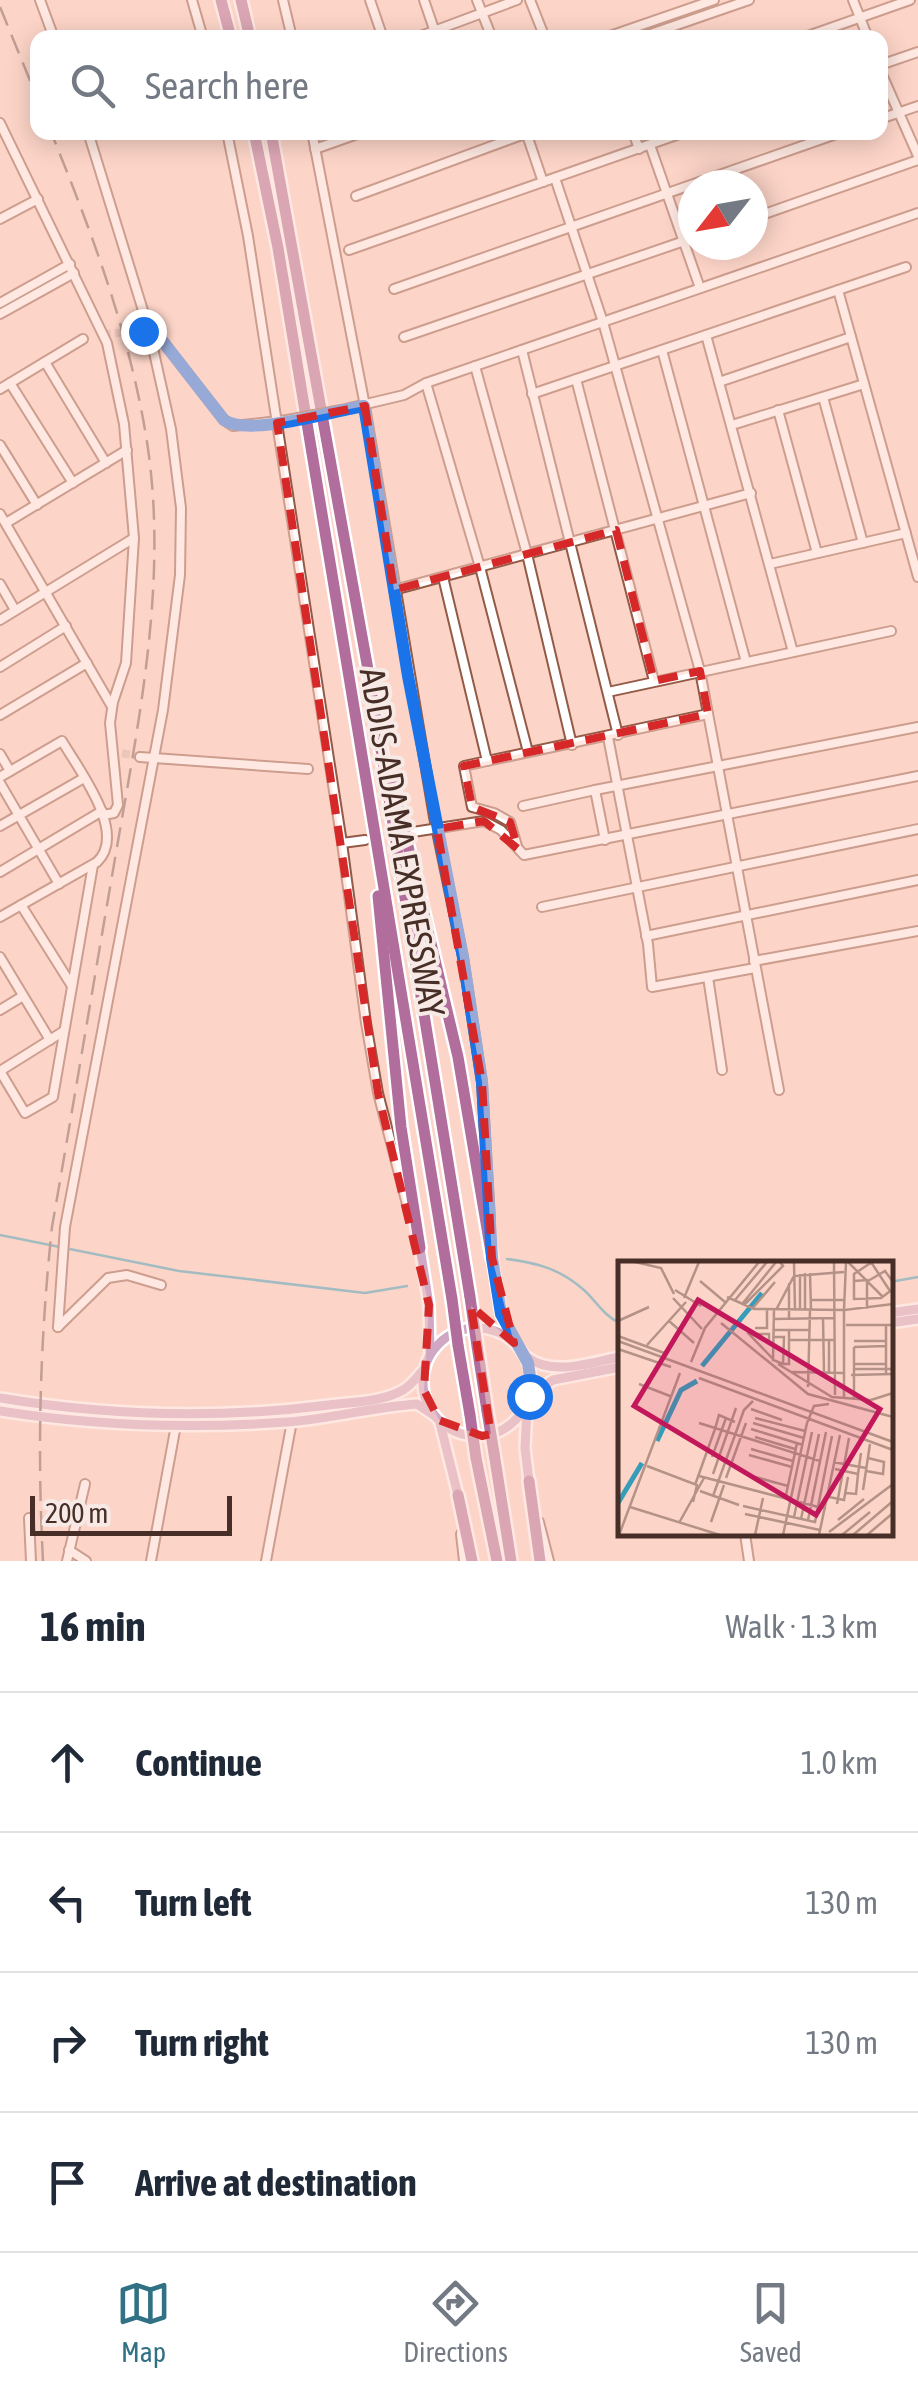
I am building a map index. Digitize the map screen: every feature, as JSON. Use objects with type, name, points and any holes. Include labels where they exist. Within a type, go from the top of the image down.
[{"type":"highway","points":[[222,0],[229,30]]},
{"type":"highway","points":[[241,0],[248,30]]},
{"type":"highway","name":"ADDIS-ADAMA EXPRESSWAY","points":[[256,140],[278,248],[476,1458],[497,1561]]},
{"type":"highway","name":"ADDIS-ADAMA EXPRESSWAY","points":[[272,140],[375,713],[511,1561]]},
{"type":"highway","points":[[375,713],[455,1041],[492,1258]]},
{"type":"highway","points":[[372,822],[401,1127],[420,1248]]},
{"type":"highway","points":[[529,1480],[540,1561]]},
{"type":"highway","points":[[458,1495],[472,1561]]},
{"type":"main road","points":[[420,1248],[429,1305],[430,1354]]},
{"type":"main road","points":[[492,1258],[501,1314],[514,1343],[531,1361],[549,1368],[618,1357]]},
{"type":"main road","points":[[893,1313],[918,1309]]},
{"type":"main road","points":[[893,1322],[918,1318]]},
{"type":"main road","points":[[0,1411],[60,1420],[176,1425],[292,1422],[392,1396],[408,1388],[440,1342],[466,1328],[496,1331],[514,1343]]},
{"type":"main road","points":[[523,1354],[530,1374],[525,1448],[529,1480]]},
{"type":"main road","points":[[424,1368],[424,1390],[437,1418],[458,1495]]},
{"type":"main road","points":[[0,1398],[47,1406],[194,1416],[417,1404],[452,1430],[482,1436],[510,1425],[528,1398],[553,1380],[618,1368]]},
{"type":"main road","points":[[253,1424],[254,1412]]},
{"type":"street","points":[[40,0],[51,30]]},
{"type":"street","points":[[192,0],[201,30]]},
{"type":"street","points":[[282,0],[290,30]]},
{"type":"street","points":[[370,0],[380,30]]},
{"type":"street","points":[[424,0],[435,30]]},
{"type":"street","points":[[477,0],[489,30]]},
{"type":"street","points":[[444,30],[517,0]]},
{"type":"street","points":[[530,0],[541,30]]},
{"type":"street","points":[[627,30],[714,0]]},
{"type":"street","points":[[662,30],[748,0]]},
{"type":"street","points":[[852,0],[865,30]]},
{"type":"street","points":[[825,30],[910,0]]},
{"type":"street","points":[[888,64],[918,52]]},
{"type":"street","points":[[768,213],[918,158],[888,87]]},
{"type":"street","points":[[888,116],[918,106]]},
{"type":"street","points":[[0,123],[107,343],[127,450],[134,538],[126,663],[110,736],[118,752],[118,804],[114,813],[103,813],[0,872]]},
{"type":"street","points":[[90,140],[171,429],[181,508],[180,575],[164,710],[66,1227],[58,1327],[108,1278],[127,1275],[162,1286]]},
{"type":"street","points":[[229,140],[248,236],[378,1093],[420,1248]]},
{"type":"street","points":[[313,140],[364,406],[436,829],[463,957],[482,1082],[492,1258]]},
{"type":"street","points":[[315,149],[340,140]]},
{"type":"street","points":[[356,196],[508,140]]},
{"type":"street","points":[[529,140],[543,182]]},
{"type":"street","points":[[636,140],[639,149]]},
{"type":"street","points":[[349,250],[664,140]]},
{"type":"street","points":[[394,290],[819,140]]},
{"type":"street","points":[[650,145],[678,217]]},
{"type":"street","points":[[555,178],[616,366],[700,671],[728,816],[726,826],[779,1090]]},
{"type":"street","points":[[0,219],[38,199]]},
{"type":"street","points":[[146,331],[157,334],[232,426],[277,422],[364,406],[404,394],[426,383],[918,213]]},
{"type":"street","points":[[404,338],[678,244]]},
{"type":"street","points":[[694,260],[700,288]]},
{"type":"street","points":[[532,394],[906,266]]},
{"type":"street","points":[[0,304],[72,269]]},
{"type":"street","points":[[0,314],[72,269]]},
{"type":"street","points":[[838,290],[918,577]]},
{"type":"street","points":[[706,335],[792,652]]},
{"type":"street","points":[[719,382],[851,337]]},
{"type":"street","points":[[0,389],[83,339]]},
{"type":"street","points":[[522,350],[608,692],[617,786],[652,987],[918,931]]},
{"type":"street","points":[[662,350],[746,662]]},
{"type":"street","points":[[44,362],[106,463]]},
{"type":"street","points":[[476,366],[527,554],[572,744]]},
{"type":"street","points":[[576,380],[654,682]]},
{"type":"street","points":[[10,383],[74,482]]},
{"type":"street","points":[[426,383],[480,567],[528,752]]},
{"type":"street","points":[[732,425],[864,384]]},
{"type":"street","points":[[823,397],[863,543]]},
{"type":"street","points":[[778,410],[818,553]]},
{"type":"street","points":[[0,445],[37,505]]},
{"type":"street","points":[[6,523],[127,450]]},
{"type":"street","points":[[394,590],[751,494]]},
{"type":"street","points":[[0,514],[113,709]]},
{"type":"street","points":[[770,564],[906,533]]},
{"type":"street","points":[[0,620],[134,538]]},
{"type":"street","points":[[443,577],[487,761]]},
{"type":"street","points":[[0,584],[15,610]]},
{"type":"street","points":[[0,667],[66,626]]},
{"type":"street","points":[[608,692],[890,632]]},
{"type":"street","points":[[0,715],[87,663]]},
{"type":"street","points":[[518,849],[510,822],[494,812],[472,807],[464,766],[708,714]]},
{"type":"street","points":[[523,806],[918,727]]},
{"type":"street","points":[[0,917],[93,865],[106,854],[103,813],[62,741],[0,780],[59,884]]},
{"type":"street","points":[[0,754],[10,772]]},
{"type":"street","points":[[140,756],[308,769]]},
{"type":"street","points":[[412,832],[484,822],[501,830],[524,855],[918,776]]},
{"type":"street","points":[[0,826],[84,778]]},
{"type":"street","points":[[595,790],[605,840]]},
{"type":"street","points":[[542,907],[918,829]]},
{"type":"street","points":[[342,843],[366,840]]},
{"type":"street","points":[[65,1031],[0,1071],[25,1113],[53,1097],[65,1031],[73,987],[93,865]]},
{"type":"street","points":[[646,936],[918,880]]},
{"type":"street","points":[[21,905],[73,987]]},
{"type":"street","points":[[0,957],[50,1040]]},
{"type":"street","points":[[708,976],[722,1070]]},
{"type":"street","points":[[0,1010],[23,996]]},
{"type":"street","points":[[266,1561],[292,1422]]},
{"type":"street","points":[[151,1561],[176,1425]]},
{"type":"street","points":[[529,1480],[550,1561]]},
{"type":"street","points":[[67,1561],[85,1484]]},
{"type":"street","points":[[458,1495],[464,1561]]},
{"type":"street","points":[[28,1518],[31,1561]]},
{"type":"street","points":[[744,1536],[749,1561]]},
{"type":"street","points":[[69,1550],[86,1561]]},
{"type":"highlighted area","points":[[365,406],[394,590],[616,530],[654,681],[700,671],[708,714],[464,766],[472,807],[510,822],[518,849],[484,821],[437,829],[482,1082],[492,1258],[514,1343],[471,1306],[491,1434],[482,1436],[439,1420],[424,1390],[429,1305],[378,1093],[277,423]]},
{"type":"waterway","points":[[0,1235],[179,1271],[365,1293],[407,1286]]},
{"type":"waterway","points":[[507,1259],[539,1265],[566,1277],[618,1322]]},
{"type":"waterway","points":[[893,1281],[918,1277]]},
{"type":"tunnel","points":[[103,334],[143,331]]},
{"type":"tunnel","points":[[122,753],[140,757]]},
{"type":"railway","points":[[0,7],[30,80]]},
{"type":"railway","points":[[43,1561],[41,1394],[52,1227],[142,696],[153,595],[154,544],[147,442],[131,362],[95,246],[54,140]]},
{"type":"route","points":[[143,331],[157,334],[232,426],[364,406],[408,676],[463,957],[482,1082],[492,1258],[501,1314],[528,1363],[529,1396]]}]
